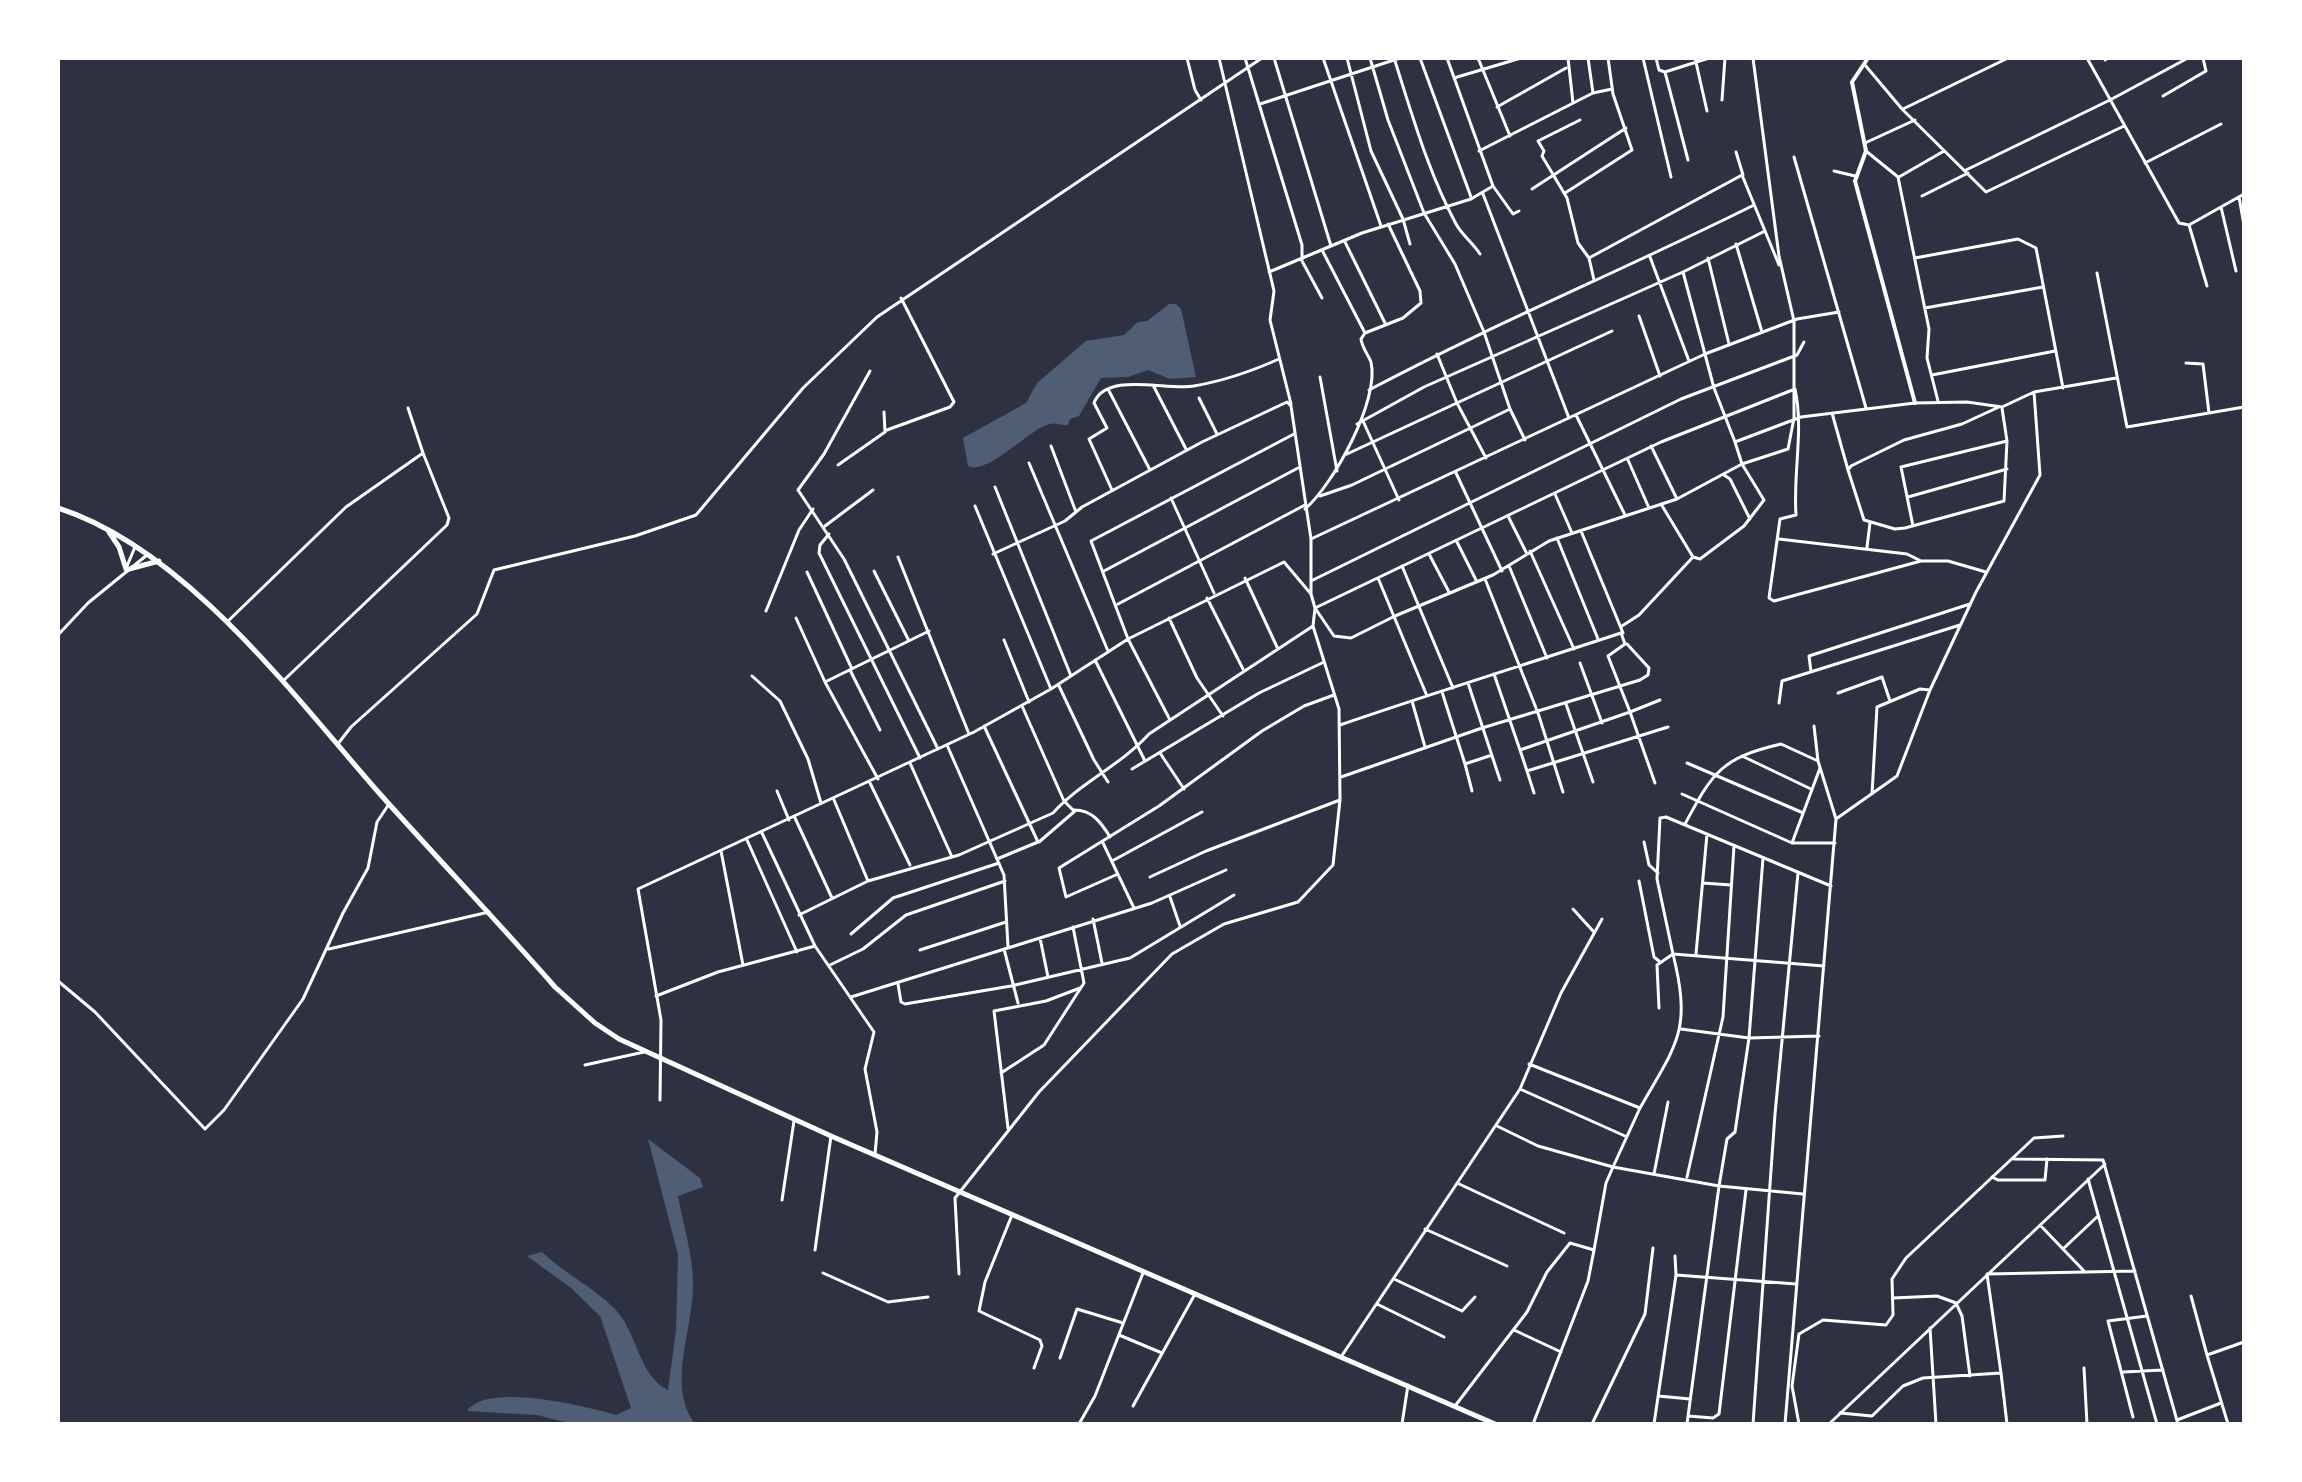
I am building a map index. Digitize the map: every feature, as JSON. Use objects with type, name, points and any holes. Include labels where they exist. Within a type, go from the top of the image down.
[{"type":"main road","points":[[58,508],[136,544],[159,561],[226,624],[389,804],[595,1023],[645,1052],[831,1136],[1495,1424]]},
{"type":"main road","points":[[106,528],[119,547],[126,570],[159,561]]},
{"type":"street","points":[[1187,58],[1195,90],[1201,100]]},
{"type":"street","points":[[1219,58],[1222,82],[1274,291],[1270,320],[1291,406],[1311,539],[1311,594],[1315,608],[1330,632],[1346,640],[1419,605],[1502,571],[1528,552],[1557,538],[1677,499],[1742,464],[1786,450],[1794,418],[1797,355],[1794,321],[1782,272],[1753,58]]},
{"type":"street","points":[[1245,58],[1302,245],[1302,261],[1322,298]]},
{"type":"street","points":[[337,745],[371,708],[477,614],[494,570],[635,536],[696,515],[803,388],[901,298],[1262,58]]},
{"type":"street","points":[[1274,58],[1332,247]]},
{"type":"street","points":[[1323,58],[1381,226]]},
{"type":"street","points":[[1347,58],[1371,151],[1403,219],[1410,244]]},
{"type":"street","points":[[1370,58],[1388,120],[1424,213],[1455,264],[1484,332],[1510,409],[1525,440]]},
{"type":"street","points":[[1260,104],[1353,76],[1400,58]]},
{"type":"street","points":[[1420,58],[1471,199]]},
{"type":"street","points":[[1447,58],[1493,186],[1513,214],[1519,211]]},
{"type":"street","points":[[1478,58],[1510,137]]},
{"type":"street","points":[[1454,78],[1521,58]]},
{"type":"street","points":[[1568,58],[1566,68],[1573,103]]},
{"type":"street","points":[[1588,58],[1593,93]]},
{"type":"street","points":[[1565,193],[1632,150],[1612,89],[1608,58]]},
{"type":"street","points":[[1643,58],[1671,177]]},
{"type":"street","points":[[1656,58],[1659,70],[1665,72],[1709,58]]},
{"type":"street","points":[[1722,100],[1725,58]]},
{"type":"street","points":[[1902,109],[2008,58]]},
{"type":"street","points":[[2087,58],[2179,223],[2189,225],[2244,194]]},
{"type":"street","points":[[1922,196],[2188,58]]},
{"type":"street","points":[[2163,96],[2206,71],[2203,58]]},
{"type":"street","points":[[1394,59],[1415,127],[1458,228],[1480,254]]},
{"type":"street","points":[[1695,60],[1707,111]]},
{"type":"street","points":[[1915,403],[1855,176],[1866,151],[1852,82],[1866,60],[1902,109],[1988,192],[2124,126]]},
{"type":"street","points":[[1497,107],[1566,68]]},
{"type":"street","points":[[1665,72],[1688,160]]},
{"type":"street","points":[[1479,151],[1593,93],[1612,89]]},
{"type":"street","points":[[1580,120],[1538,141],[1544,151],[1542,156],[1565,193],[1578,243],[1589,258],[1594,281]]},
{"type":"street","points":[[1865,143],[1915,120]]},
{"type":"street","points":[[2145,163],[2221,124]]},
{"type":"street","points":[[1532,189],[1626,128]]},
{"type":"street","points":[[1866,151],[1898,177],[1929,329],[1927,358],[1938,401]]},
{"type":"street","points":[[1898,177],[1944,151]]},
{"type":"street","points":[[1736,152],[1782,272]]},
{"type":"street","points":[[1794,157],[1815,239],[1866,408]]},
{"type":"street","points":[[1834,171],[1855,176]]},
{"type":"street","points":[[1589,258],[1698,196],[1743,176]]},
{"type":"street","points":[[1269,272],[1302,261],[1387,223],[1471,199],[1493,186]]},
{"type":"street","points":[[1482,193],[1535,337],[1547,359],[1569,418]]},
{"type":"street","points":[[2239,197],[2244,225]]},
{"type":"street","points":[[1369,390],[1526,311],[1650,257],[1754,205]]},
{"type":"street","points":[[2221,207],[2236,271]]},
{"type":"street","points":[[1320,496],[1347,454],[1369,390],[1371,362],[1361,339],[1365,333],[1418,309],[1421,303],[1420,291],[1387,223]]},
{"type":"street","points":[[2189,225],[2207,286]]},
{"type":"street","points":[[1357,424],[1446,378],[1683,272],[1765,231]]},
{"type":"street","points":[[1914,259],[2018,239],[2036,248],[2063,388]]},
{"type":"street","points":[[1344,241],[1386,325]]},
{"type":"street","points":[[1736,244],[1762,332]]},
{"type":"street","points":[[1322,250],[1365,333]]},
{"type":"street","points":[[1650,257],[1689,361]]},
{"type":"street","points":[[1708,258],[1729,345]]},
{"type":"street","points":[[1661,504],[1693,557],[1700,559],[1750,519],[1764,500],[1742,464],[1714,388],[1683,272]]},
{"type":"street","points":[[2097,273],[2128,427],[2244,407]]},
{"type":"street","points":[[1923,308],[2043,287]]},
{"type":"street","points":[[838,465],[887,430],[950,407],[954,402],[901,298]]},
{"type":"street","points":[[1311,539],[1705,354],[1794,321],[1839,312]]},
{"type":"street","points":[[1639,316],[1660,376]]},
{"type":"street","points":[[1347,454],[1612,331]]},
{"type":"street","points":[[1313,580],[1681,399],[1797,355],[1804,342]]},
{"type":"street","points":[[1932,375],[2055,351]]},
{"type":"street","points":[[1437,354],[1457,403],[1486,458]]},
{"type":"street","points":[[1112,490],[1089,439],[1107,428],[1094,399],[1108,389],[1137,383],[1194,386],[1244,373],[1279,359]]},
{"type":"street","points":[[2186,363],[2203,364],[2209,413]]},
{"type":"street","points":[[870,371],[824,454],[799,487],[800,494],[825,526],[938,749]]},
{"type":"street","points":[[1320,377],[1337,471]]},
{"type":"street","points":[[1848,470],[1904,440],[1962,424],[2034,392],[2116,378]]},
{"type":"street","points":[[1153,385],[1187,450]]},
{"type":"street","points":[[1108,389],[1150,470]]},
{"type":"street","points":[[1315,608],[1651,446],[1724,414],[1795,389]]},
{"type":"street","points":[[1795,389],[1801,417],[1793,474],[1796,515],[1780,519],[1769,598],[1774,601],[1921,561],[1948,561],[1986,572]]},
{"type":"street","points":[[1836,819],[1897,776],[1930,690],[1960,625],[2040,475],[2034,392]]},
{"type":"street","points":[[1199,398],[1217,434]]},
{"type":"street","points":[[1735,442],[1794,418],[1866,408],[1938,401],[2000,407]]},
{"type":"street","points":[[993,554],[1055,525],[1112,490],[1279,403],[1287,402],[1291,406]]},
{"type":"street","points":[[1832,413],[1864,520],[1895,529],[2004,501],[2007,441],[2000,407]]},
{"type":"street","points":[[281,682],[447,525],[449,518],[408,408]]},
{"type":"street","points":[[1118,604],[1305,507],[1320,496],[1352,485],[1510,409]]},
{"type":"street","points":[[884,412],[887,430]]},
{"type":"street","points":[[1576,415],[1625,515]]},
{"type":"street","points":[[1363,421],[1399,500]]},
{"type":"street","points":[[1169,720],[1128,639],[1118,604],[1092,545],[1093,537],[1294,434]]},
{"type":"street","points":[[1913,526],[1908,497],[1900,476],[1901,467],[2007,441]]},
{"type":"street","points":[[1051,446],[1076,512]]},
{"type":"street","points":[[1651,446],[1677,499]]},
{"type":"street","points":[[226,624],[346,507],[423,453]]},
{"type":"street","points":[[1627,459],[1649,508]]},
{"type":"street","points":[[1029,463],[1108,651]]},
{"type":"street","points":[[1104,571],[1299,467]]},
{"type":"street","points":[[1908,497],[2007,469]]},
{"type":"street","points":[[1456,472],[1502,571]]},
{"type":"street","points":[[1723,474],[1730,479],[1750,519]]},
{"type":"street","points":[[995,487],[1071,676]]},
{"type":"street","points":[[825,526],[873,490]]},
{"type":"street","points":[[1555,494],[1572,533]]},
{"type":"street","points":[[1171,498],[1214,594]]},
{"type":"street","points":[[975,506],[1051,689]]},
{"type":"street","points":[[766,611],[799,530],[813,509]]},
{"type":"street","points":[[1508,516],[1574,649]]},
{"type":"street","points":[[1867,549],[1870,523]]},
{"type":"street","points":[[1341,777],[1482,728],[1640,680],[1649,672],[1625,643],[1622,626],[1581,531]]},
{"type":"street","points":[[829,534],[820,545],[819,553],[920,758]]},
{"type":"street","points":[[1557,538],[1599,640]]},
{"type":"street","points":[[1779,539],[1907,554],[1921,561]]},
{"type":"street","points":[[1456,540],[1477,582]]},
{"type":"street","points":[[126,570],[136,544]]},
{"type":"street","points":[[58,635],[82,608],[149,553]]},
{"type":"street","points":[[1429,554],[1449,592]]},
{"type":"street","points":[[898,557],[969,734]]},
{"type":"street","points":[[1622,626],[1639,615],[1693,557]]},
{"type":"street","points":[[660,1100],[662,1059],[656,996],[638,889],[834,800],[969,734],[1051,689],[1128,639],[1245,578],[1284,562],[1311,594]]},
{"type":"street","points":[[1402,566],[1453,688]]},
{"type":"street","points":[[1509,566],[1547,658]]},
{"type":"street","points":[[874,571],[909,640]]},
{"type":"street","points":[[807,572],[880,730]]},
{"type":"street","points":[[1245,578],[1278,648]]},
{"type":"street","points":[[1378,578],[1427,696]]},
{"type":"street","points":[[1485,579],[1521,665],[1563,792]]},
{"type":"street","points":[[1207,598],[1243,671]]},
{"type":"street","points":[[1811,672],[1809,656],[1970,604]]},
{"type":"street","points":[[959,1274],[955,1198],[1039,1092],[1172,954],[1224,924],[1307,896],[1337,855],[1340,725],[1326,662],[1313,626],[1315,608]]},
{"type":"street","points":[[796,618],[825,682],[878,779]]},
{"type":"street","points":[[1169,618],[1208,694],[1223,716]]},
{"type":"street","points":[[1779,703],[1781,682],[1960,625]]},
{"type":"street","points":[[799,915],[868,881],[991,843],[1053,813],[1064,801],[1136,749],[1169,720],[1313,626]]},
{"type":"street","points":[[825,682],[929,631]]},
{"type":"street","points":[[1340,725],[1623,633]]},
{"type":"street","points":[[1004,640],[1029,702]]},
{"type":"street","points":[[1625,643],[1608,654],[1655,783]]},
{"type":"street","points":[[1095,660],[1136,749],[1145,761]]},
{"type":"street","points":[[1132,769],[1284,679],[1326,662]]},
{"type":"street","points":[[1580,663],[1602,723]]},
{"type":"street","points":[[1494,674],[1534,793]]},
{"type":"street","points":[[752,676],[780,701],[808,759],[822,805]]},
{"type":"street","points":[[1838,693],[1882,677],[1890,701]]},
{"type":"street","points":[[1468,683],[1500,780]]},
{"type":"street","points":[[1059,684],[1108,782]]},
{"type":"street","points":[[1872,794],[1879,705],[1920,689],[1930,690]]},
{"type":"street","points":[[1442,691],[1472,791]]},
{"type":"street","points":[[1118,874],[1064,895],[1061,864],[1111,838],[1262,731],[1304,706],[1334,695]]},
{"type":"street","points":[[1520,750],[1660,700]]},
{"type":"street","points":[[1412,701],[1425,749]]},
{"type":"street","points":[[1566,704],[1593,782]]},
{"type":"street","points":[[1022,706],[1064,801],[1075,811]]},
{"type":"street","points":[[984,726],[1038,842]]},
{"type":"street","points":[[1785,1424],[1836,819],[1818,761],[1814,726]]},
{"type":"street","points":[[1527,771],[1668,727]]},
{"type":"street","points":[[1685,824],[1713,775],[1742,756],[1781,744],[1818,761]]},
{"type":"street","points":[[947,745],[1005,881],[1006,948],[1018,1005]]},
{"type":"street","points":[[1160,753],[1184,789]]},
{"type":"street","points":[[1465,764],[1492,755]]},
{"type":"street","points":[[1742,756],[1811,789]]},
{"type":"street","points":[[910,763],[952,857]]},
{"type":"street","points":[[1687,763],[1801,812]]},
{"type":"street","points":[[1792,843],[1801,812],[1820,768]]},
{"type":"street","points":[[870,783],[911,866]]},
{"type":"street","points":[[777,791],[789,820]]},
{"type":"street","points":[[1682,794],[1792,843],[1835,843]]},
{"type":"street","points":[[834,800],[868,881]]},
{"type":"street","points":[[1150,877],[1206,851],[1340,800]]},
{"type":"street","points":[[58,981],[95,1012],[205,1129],[224,1110],[303,999],[368,868],[377,822],[389,804]]},
{"type":"street","points":[[851,934],[893,898],[998,861],[1038,842],[1075,811],[1083,809],[1099,819],[1111,838]]},
{"type":"street","points":[[1112,861],[1202,812]]},
{"type":"street","points":[[795,817],[832,898]]},
{"type":"street","points":[[1533,1424],[1588,1281],[1606,1183],[1625,1136],[1681,1029],[1683,997],[1658,873],[1660,818],[1685,824],[1831,886]]},
{"type":"street","points":[[762,833],[815,946],[874,1032],[875,1043],[865,1069],[877,1132],[875,1154]]},
{"type":"street","points":[[1696,954],[1707,834]]},
{"type":"street","points":[[747,840],[797,952]]},
{"type":"street","points":[[1644,842],[1649,865],[1658,873]]},
{"type":"street","points":[[1103,843],[1134,909]]},
{"type":"street","points":[[1687,1177],[1719,1035],[1728,957],[1734,846]]},
{"type":"street","points":[[721,851],[743,965]]},
{"type":"street","points":[[1687,1424],[1719,1186],[1727,1139],[1735,1132],[1749,1038],[1763,858]]},
{"type":"street","points":[[851,997],[1170,897],[1226,870]]},
{"type":"street","points":[[1753,1424],[1798,873]]},
{"type":"street","points":[[828,966],[863,949],[906,915],[1005,881]]},
{"type":"street","points":[[1639,881],[1654,957],[1659,961]]},
{"type":"street","points":[[1703,883],[1732,886]]},
{"type":"street","points":[[898,984],[901,1002],[905,1004],[1013,986],[1135,956],[1234,895]]},
{"type":"street","points":[[1170,897],[1180,926]]},
{"type":"street","points":[[1573,909],[1593,931]]},
{"type":"street","points":[[328,949],[489,912]]},
{"type":"street","points":[[1093,919],[1102,963]]},
{"type":"street","points":[[1341,1357],[1520,1089],[1593,931],[1602,919]]},
{"type":"street","points":[[920,950],[1006,922]]},
{"type":"street","points":[[1001,1073],[1044,1045],[1085,979],[1073,927]]},
{"type":"street","points":[[1039,937],[1048,977]]},
{"type":"street","points":[[656,996],[743,965],[815,946]]},
{"type":"street","points":[[1659,961],[1673,954],[1696,954],[1824,966]]},
{"type":"street","points":[[1659,961],[1659,1008]]},
{"type":"street","points":[[1008,1129],[994,1011],[1046,1001],[1080,988]]},
{"type":"street","points":[[1681,1029],[1749,1038],[1819,1036]]},
{"type":"street","points":[[585,1065],[645,1052]]},
{"type":"street","points":[[1529,1064],[1640,1108]]},
{"type":"street","points":[[1520,1089],[1625,1136]]},
{"type":"street","points":[[1654,1174],[1668,1102]]},
{"type":"street","points":[[782,1200],[794,1118]]},
{"type":"street","points":[[1497,1126],[1538,1146],[1613,1167],[1687,1177],[1746,1190],[1803,1194]]},
{"type":"street","points":[[815,1250],[831,1136]]},
{"type":"street","points":[[1799,1424],[1792,1386],[1799,1334],[1823,1320],[1886,1325],[1893,1315],[1892,1279],[1906,1258],[2034,1138],[2063,1136]]},
{"type":"street","points":[[2012,1159],[2099,1158],[2105,1164],[2178,1422],[2221,1403]]},
{"type":"street","points":[[1992,1177],[1998,1180],[2045,1180],[2047,1159]]},
{"type":"street","points":[[1829,1424],[2105,1164]]},
{"type":"street","points":[[2088,1179],[2157,1424]]},
{"type":"street","points":[[1457,1183],[1564,1233]]},
{"type":"street","points":[[1688,1416],[1713,1418],[1719,1414],[1746,1190]]},
{"type":"street","points":[[1012,1215],[985,1282],[979,1311],[1040,1340],[1042,1346],[1034,1368]]},
{"type":"street","points":[[2063,1249],[2098,1216]]},
{"type":"street","points":[[2040,1225],[2085,1273]]},
{"type":"street","points":[[1425,1229],[1507,1266]]},
{"type":"street","points":[[1455,1406],[1527,1312],[1547,1272],[1570,1243],[1594,1250]]},
{"type":"street","points":[[1592,1424],[1645,1314],[1653,1248]]},
{"type":"street","points":[[1654,1424],[1676,1275],[1675,1256]]},
{"type":"street","points":[[1079,1424],[1095,1396],[1144,1271]]},
{"type":"street","points":[[1987,1274],[2135,1271]]},
{"type":"street","points":[[823,1273],[888,1302],[928,1297]]},
{"type":"street","points":[[1987,1274],[2007,1424]]},
{"type":"street","points":[[1676,1275],[1705,1280],[1796,1284]]},
{"type":"street","points":[[1394,1279],[1462,1311],[1475,1297]]},
{"type":"street","points":[[1133,1406],[1196,1293]]},
{"type":"street","points":[[1893,1298],[1937,1296],[1956,1303],[1962,1316],[1970,1376]]},
{"type":"street","points":[[2191,1296],[2228,1424]]},
{"type":"street","points":[[1377,1304],[1444,1337]]},
{"type":"street","points":[[1060,1358],[1077,1309],[1123,1323]]},
{"type":"street","points":[[2133,1417],[2108,1321],[2148,1316]]},
{"type":"street","points":[[1930,1328],[1936,1378],[1936,1424]]},
{"type":"street","points":[[1512,1330],[1561,1352]]},
{"type":"street","points":[[1119,1335],[1162,1353]]},
{"type":"street","points":[[2207,1355],[2244,1342]]},
{"type":"street","points":[[2084,1368],[2087,1424]]},
{"type":"street","points":[[2122,1372],[2163,1370]]},
{"type":"street","points":[[1872,1424],[1872,1416],[1903,1386],[1923,1378],[2001,1373]]},
{"type":"street","points":[[1402,1424],[1408,1385]]},
{"type":"street","points":[[1658,1396],[1691,1399]]},
{"type":"street","points":[[1840,1413],[1872,1416]]},
{"type":"water","points":[[1169,304],[1176,304],[1181,309],[1196,377],[1170,379],[1148,370],[1128,377],[1101,378],[1079,416],[1070,419],[1068,425],[1042,427],[987,464],[968,466],[963,438],[1026,403],[1037,383],[1086,341],[1124,335],[1138,322],[1147,321]]},
{"type":"water","points":[[648,1139],[700,1178],[703,1187],[678,1196],[693,1272],[682,1374],[683,1392],[695,1424],[573,1424],[537,1415],[467,1411],[478,1402],[515,1397],[561,1402],[616,1415],[631,1408],[600,1316],[571,1288],[527,1256],[542,1252],[615,1309],[650,1374],[668,1390],[676,1330],[678,1255]]}]
